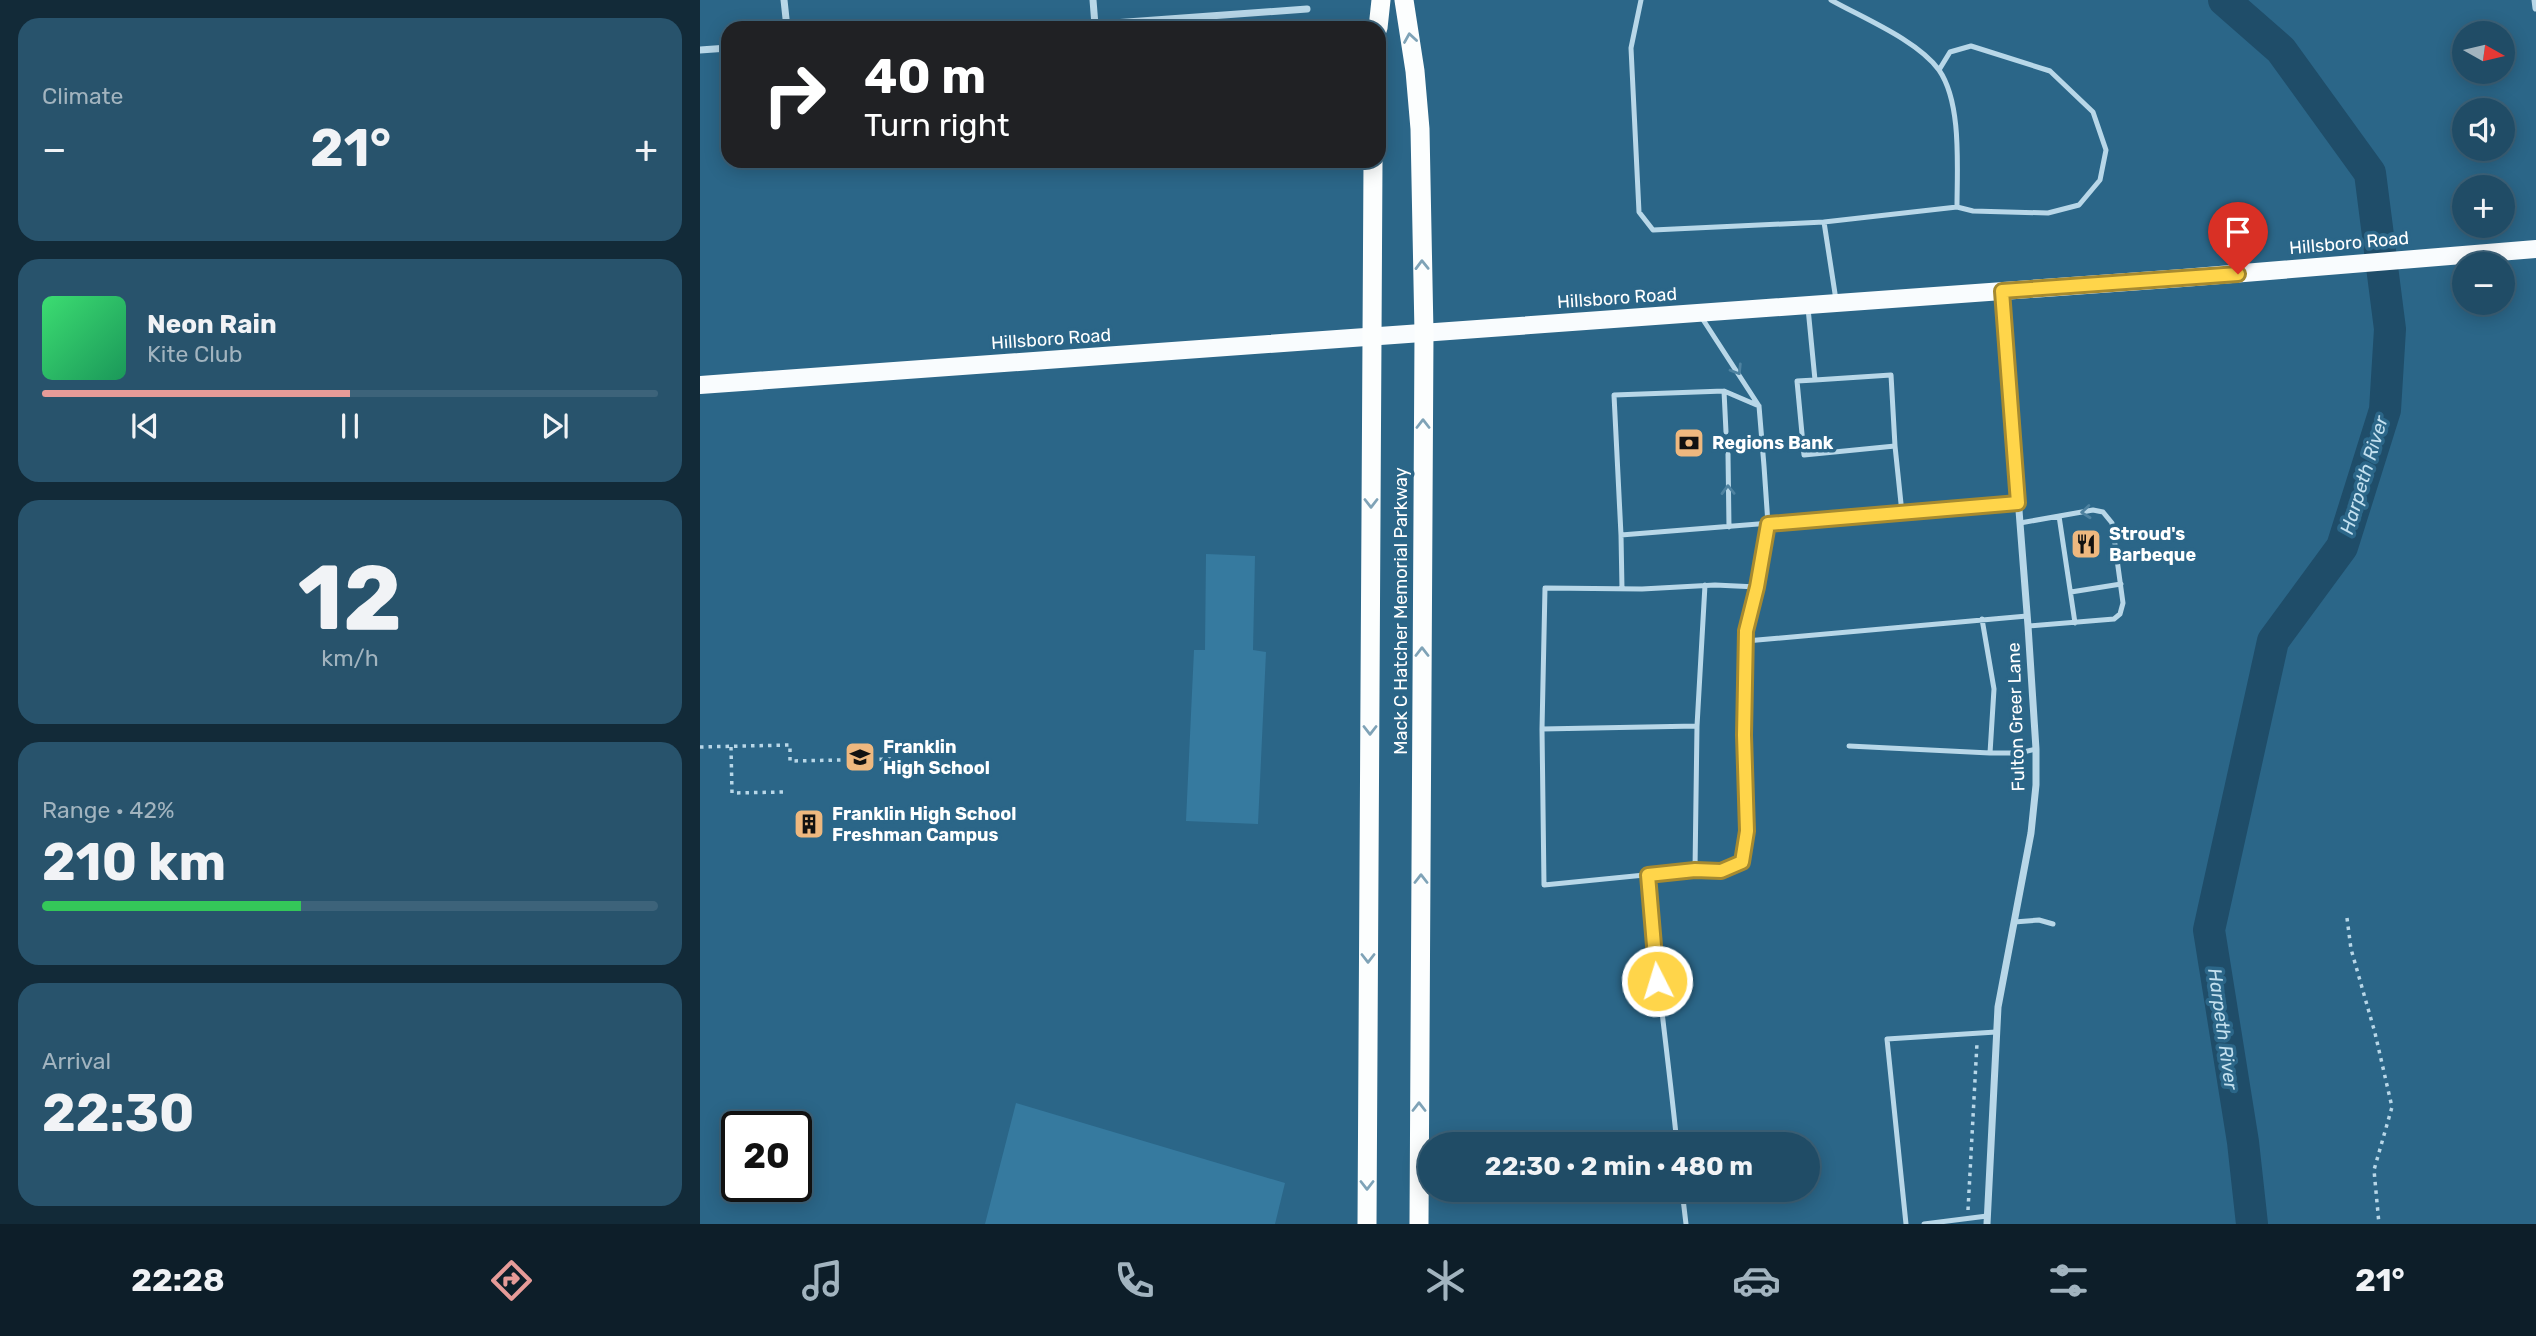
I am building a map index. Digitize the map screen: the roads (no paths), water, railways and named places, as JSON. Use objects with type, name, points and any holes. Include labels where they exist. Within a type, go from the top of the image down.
[{"type":"highway","points":[[1379,21],[1381,0]]},
{"type":"highway","name":"Mack C Hatcher Memorial Parkway","points":[[1404,0],[1415,71],[1420,129],[1424,333],[1419,1224]]},
{"type":"highway","name":"Mack C Hatcher Memorial Parkway","points":[[1367,1224],[1373,168]]},
{"type":"main road","name":"Hillsboro Road","points":[[700,385],[2183,278],[2536,249]]},
{"type":"street","points":[[784,0],[786,21]]},
{"type":"street","points":[[1093,0],[1095,21]]},
{"type":"street","points":[[2535,0],[2536,8]]},
{"type":"street","points":[[1148,21],[1307,9]]},
{"type":"street","points":[[700,50],[721,48]]},
{"type":"street","name":"Fulton Greer Lane","points":[[1987,1220],[1996,1032],[2001,985],[2034,815],[2036,750],[2002,291]]},
{"type":"lane","points":[[1641,0],[1631,48],[1639,212],[1653,230],[1824,222],[1957,207],[1973,211],[2048,213],[2080,205],[2100,180],[2106,150],[2093,112],[2050,71],[1971,46],[1950,52],[1939,70]]},
{"type":"lane","points":[[1831,0],[1909,42],[1939,70],[1954,109],[1957,207]]},
{"type":"lane","points":[[1824,222],[1836,303]]},
{"type":"lane","points":[[1807,305],[1815,380]]},
{"type":"lane","points":[[1699,313],[1759,406],[1768,524],[1757,587],[1745,641],[1747,831],[1742,862],[1721,871],[1695,870],[1544,885],[1542,729],[1545,588],[1622,589],[1705,585],[1757,587]]},
{"type":"lane","points":[[1895,446],[1804,455],[1797,381],[1891,374],[1902,513]]},
{"type":"lane","points":[[1622,589],[1614,395],[1724,391],[1759,406]]},
{"type":"lane","points":[[1724,391],[1726,432]]},
{"type":"lane","points":[[1728,454],[1729,527]]},
{"type":"lane","points":[[1621,535],[2018,503]]},
{"type":"lane","points":[[2020,523],[2092,510],[2103,512],[2112,523],[2123,603],[2120,614],[2114,619],[2028,626]]},
{"type":"lane","points":[[2059,516],[2075,623]]},
{"type":"lane","points":[[2071,592],[2121,584]]},
{"type":"lane","points":[[1695,870],[1697,726],[1705,585]]},
{"type":"lane","points":[[1745,641],[2027,616]]},
{"type":"lane","points":[[1982,619],[1994,689],[1990,753]]},
{"type":"lane","points":[[1542,729],[1697,726]]},
{"type":"lane","points":[[1849,746],[1990,753],[2036,750]]},
{"type":"lane","points":[[1648,875],[1657,981],[1677,1132]]},
{"type":"lane","points":[[2014,922],[2039,920],[2053,924]]},
{"type":"lane","points":[[1906,1224],[1887,1040],[1996,1032]]},
{"type":"lane","points":[[1683,1202],[1686,1224]]},
{"type":"lane","points":[[1924,1224],[1968,1219],[1987,1220]]},
{"type":"waterway","name":"Harpeth River","points":[[2224,0],[2281,50],[2370,173],[2390,329],[2385,410],[2342,547],[2273,641],[2209,930],[2243,1142],[2252,1224]]},
{"type":"place","name":"Regions Bank","points":[[1689,443]]},
{"type":"place","name":"Stroud's Barbeque","points":[[2086,544]]},
{"type":"place","name":"Franklin High School","points":[[860,757]]},
{"type":"place","name":"Franklin High School Freshman Campus","points":[[809,824]]}]
